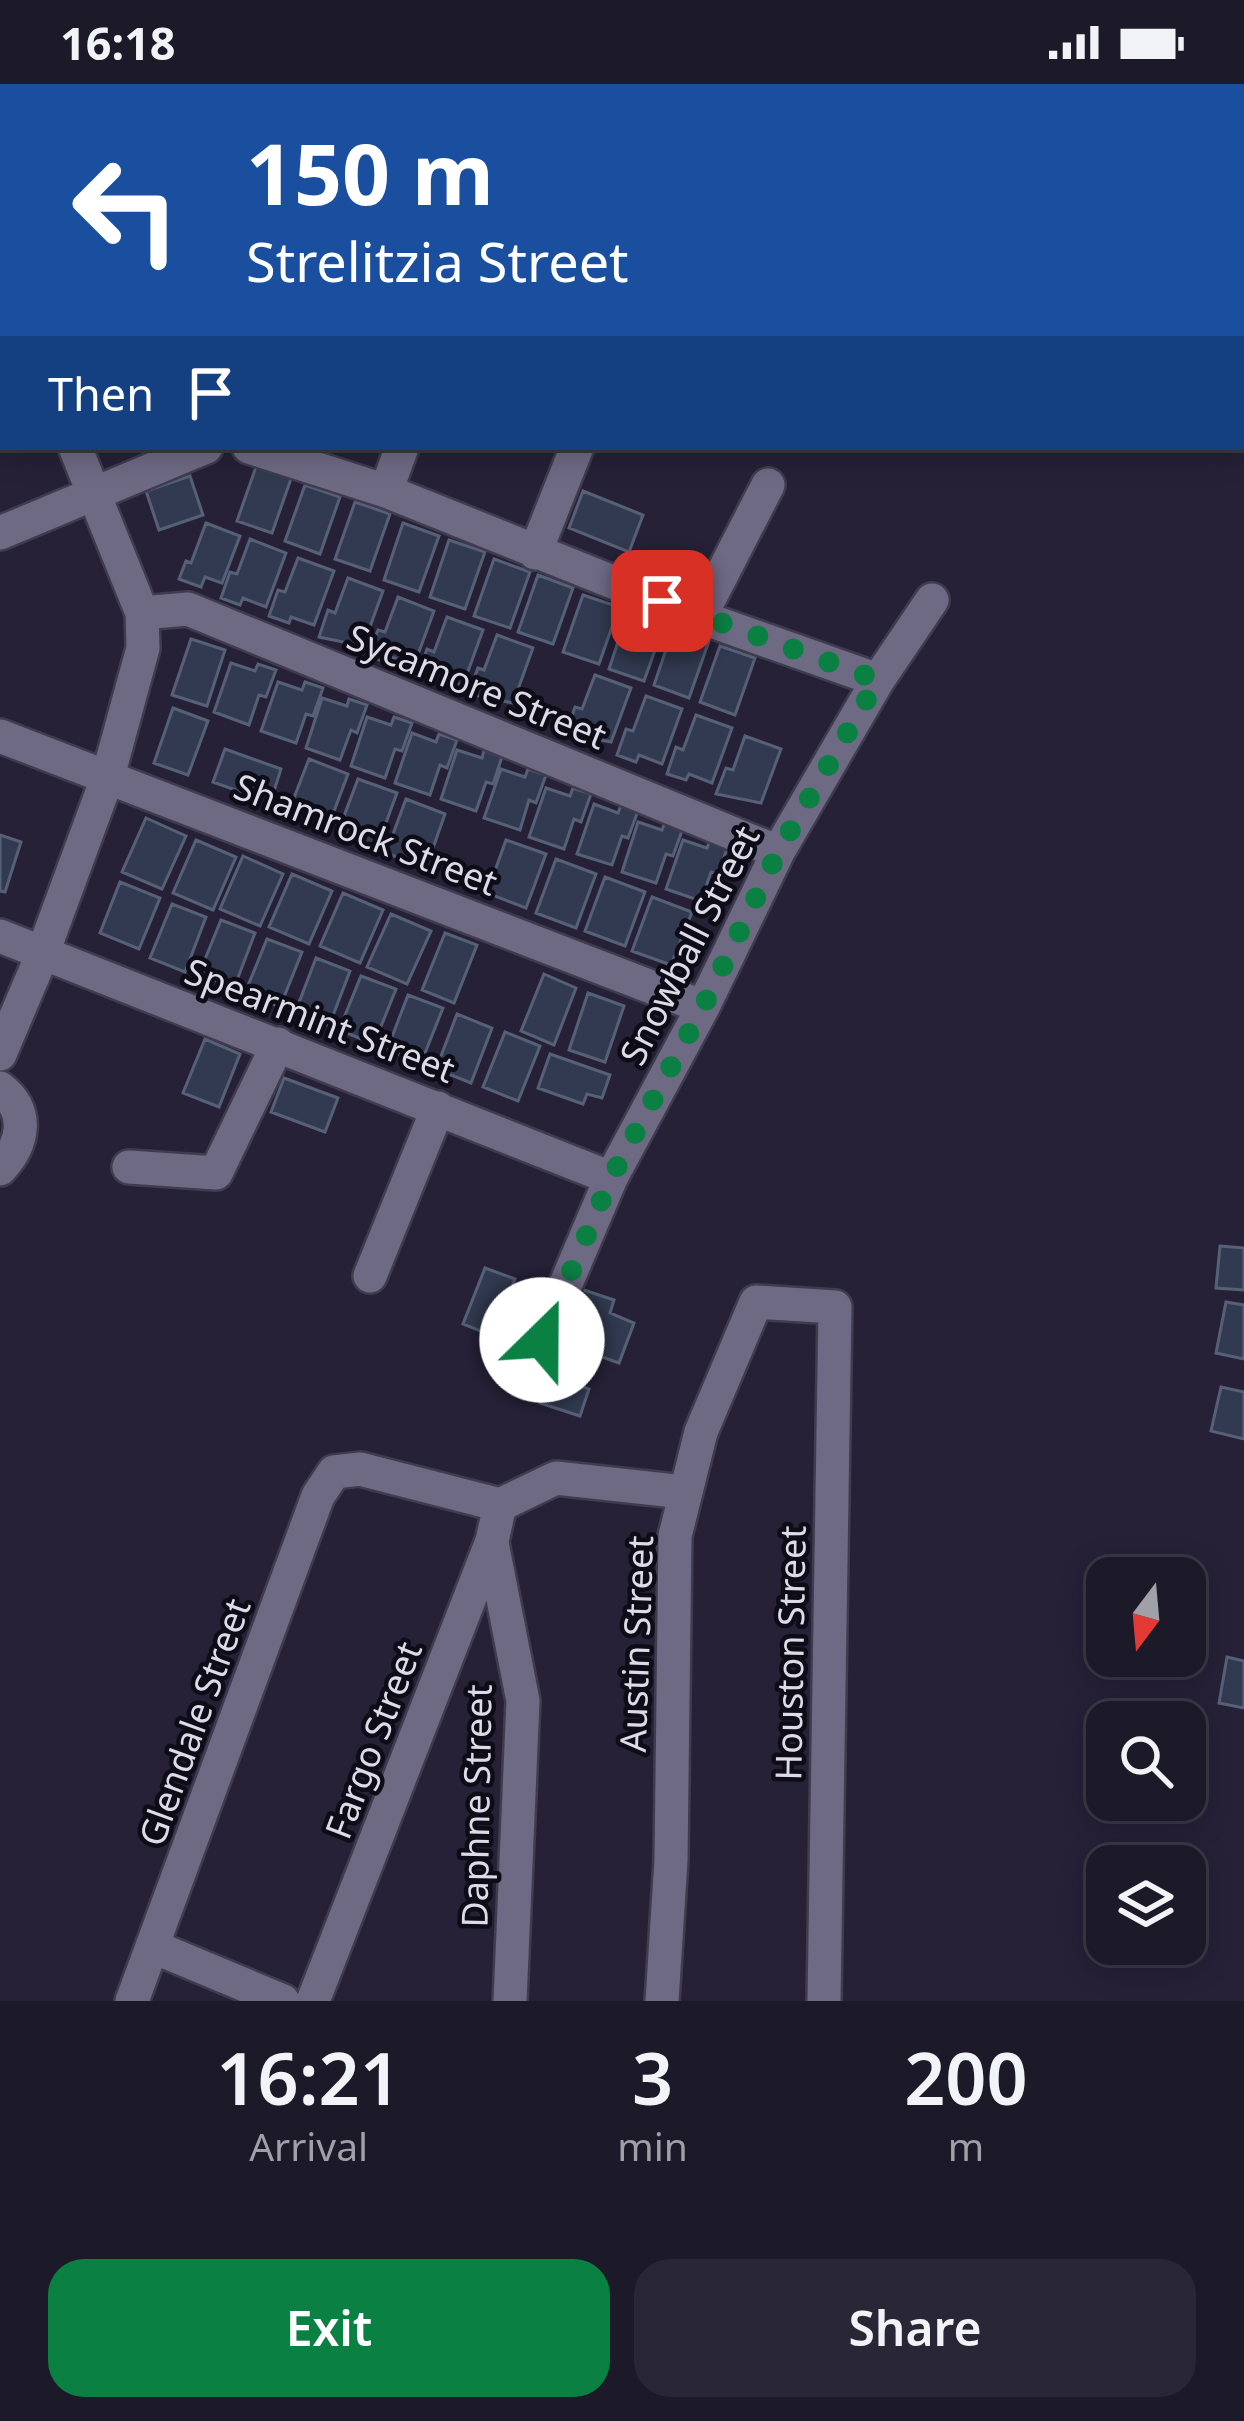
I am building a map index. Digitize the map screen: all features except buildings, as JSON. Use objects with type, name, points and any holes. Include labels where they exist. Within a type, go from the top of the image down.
[{"type":"street","points":[[0,1054],[108,776],[143,649],[142,613],[76,450]]},
{"type":"street","points":[[0,533],[199,450]]},
{"type":"street","points":[[259,450],[386,490],[535,554],[878,680]]},
{"type":"street","points":[[386,490],[401,450]]},
{"type":"street","points":[[535,554],[576,450]]},
{"type":"street","points":[[700,617],[768,485]]},
{"type":"street","name":"Snowball Street","points":[[542,1340],[611,1178],[703,1007],[778,852],[878,680],[932,600]]},
{"type":"street","name":"Sycamore Street","points":[[142,613],[188,609],[778,852]]},
{"type":"street","name":"Shamrock Street","points":[[0,736],[703,1007]]},
{"type":"street","name":"Spearmint Street","points":[[0,936],[611,1178]]},
{"type":"street","points":[[129,1167],[216,1173],[278,1043]]},
{"type":"street","points":[[0,1088],[19,1111],[21,1133],[14,1154],[0,1169]]},
{"type":"street","points":[[370,1276],[438,1108]]},
{"type":"street","name":"Houston Street","points":[[756,1302],[835,1306],[824,2001]]},
{"type":"street","name":"Austin Street","points":[[662,2001],[671,1860],[675,1536],[701,1432],[756,1302]]},
{"type":"street","name":"Glendale Street","points":[[132,2001],[318,1496],[334,1472],[360,1469],[500,1505]]},
{"type":"street","points":[[500,1505],[556,1478],[684,1492]]},
{"type":"street","name":"Fargo Street","points":[[313,2001],[492,1541],[500,1505]]},
{"type":"street","name":"Daphne Street","points":[[492,1541],[523,1701],[510,2001]]},
{"type":"street","points":[[154,1947],[283,2001]]},
{"type":"route","points":[[542,1340],[611,1178],[703,1007],[778,852],[878,680],[662,601]]}]
